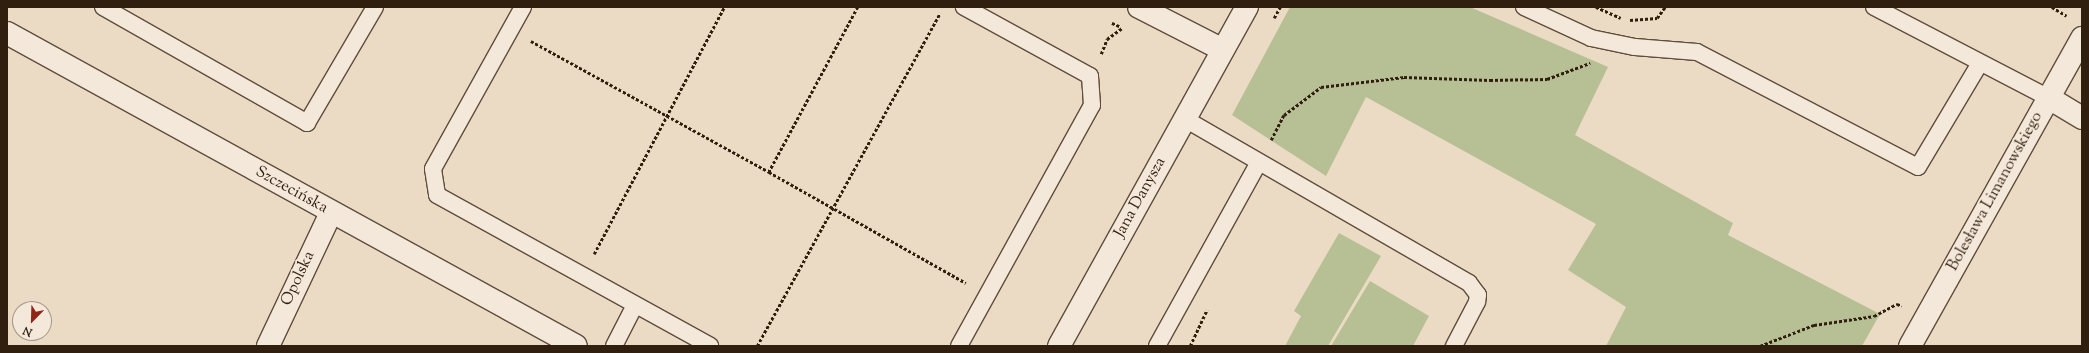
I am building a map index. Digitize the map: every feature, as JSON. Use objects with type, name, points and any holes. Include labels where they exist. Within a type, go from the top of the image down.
[{"type":"street","points":[[1139,7],[1223,50]]},
{"type":"street","name":"Jana Danysza","points":[[1059,346],[1247,7]]},
{"type":"street","name":"Szczecińska","points":[[7,33],[331,213],[576,346]]},
{"type":"street","name":"Bolesława Limanowskiego","points":[[1910,346],[2082,38]]},
{"type":"street","points":[[2049,98],[2082,118]]},
{"type":"street","name":"Opolska","points":[[268,346],[331,213]]},
{"type":"lane","points":[[103,7],[307,124],[375,7]]},
{"type":"lane","points":[[523,7],[433,169],[437,195],[710,346]]},
{"type":"lane","points":[[959,346],[1092,105],[1090,76],[964,7]]},
{"type":"lane","points":[[1524,7],[1591,38],[1636,47],[1697,52],[1918,167],[1980,63]]},
{"type":"lane","points":[[1874,7],[2049,98]]},
{"type":"lane","points":[[1185,119],[1469,283],[1478,295],[1477,302],[1454,346]]},
{"type":"lane","points":[[1157,346],[1259,162]]},
{"type":"lane","points":[[614,346],[635,305]]},
{"type":"path","points":[[583,276],[724,7]]},
{"type":"path","points":[[769,172],[858,7]]},
{"type":"path","points":[[757,346],[943,7]]},
{"type":"path","points":[[1272,21],[1280,7]]},
{"type":"path","points":[[1596,7],[1626,20],[1657,18],[1665,7]]},
{"type":"path","points":[[510,30],[769,172],[987,295]]},
{"type":"path","points":[[1259,162],[1284,115],[1321,87],[1404,77],[1490,80],[1547,79],[1592,63]]},
{"type":"path","points":[[1760,346],[1814,325],[1874,316],[1897,304],[1926,318]]},
{"type":"green space","points":[[1290,7],[1470,7],[1608,67],[1575,135],[1733,223],[1728,235],[1880,314],[1862,346],[1606,346],[1626,307],[1568,270],[1596,224],[1366,97],[1326,176],[1232,115]]},
{"type":"green space","points":[[1339,233],[1381,256],[1328,346],[1285,346],[1301,316],[1294,311]]},
{"type":"green space","points":[[1370,281],[1429,316],[1413,346],[1331,346]]}]
